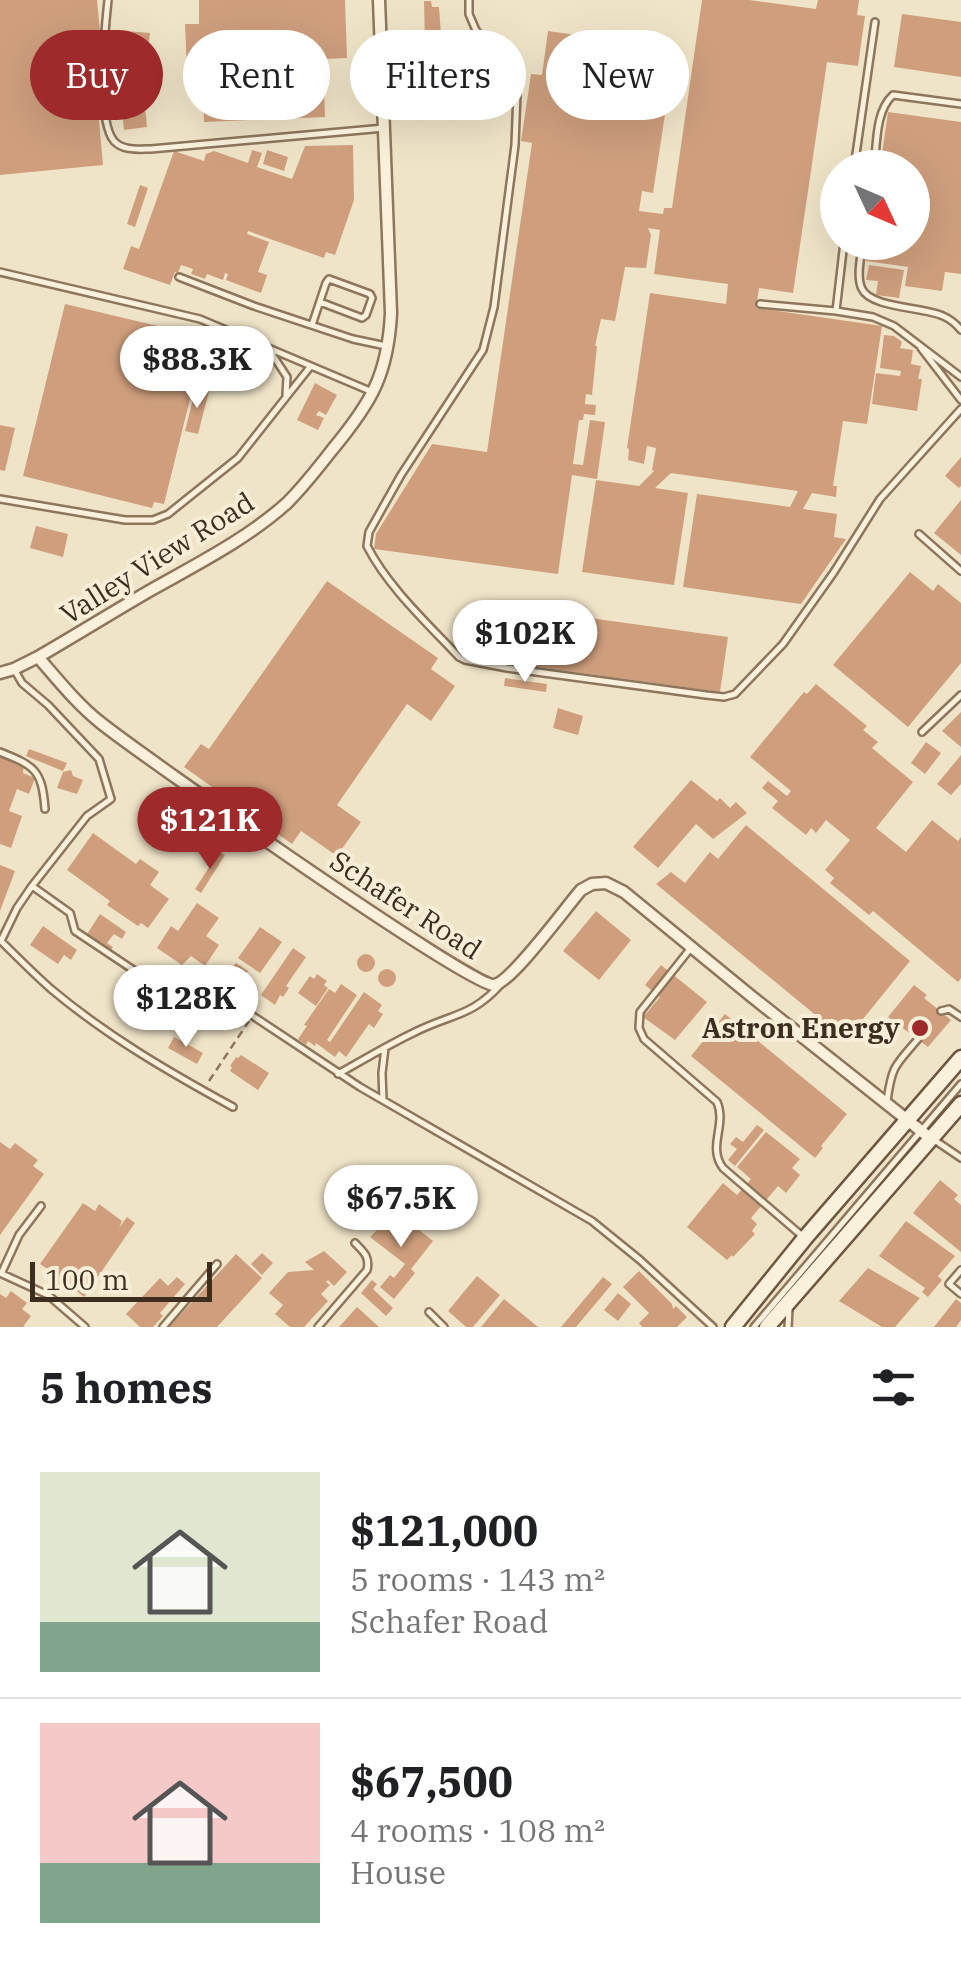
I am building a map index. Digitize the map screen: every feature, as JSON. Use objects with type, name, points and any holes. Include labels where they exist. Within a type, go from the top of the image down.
[{"type":"main road","points":[[733,1327],[961,1058]]},
{"type":"main road","points":[[767,1327],[926,1134],[961,1104]]},
{"type":"street","name":"Valley View Road","points":[[0,674],[38,657],[209,558],[266,520],[316,470],[373,392],[390,346],[379,0]]},
{"type":"street","name":"Schafer Road","points":[[38,657],[100,723],[271,843],[450,964],[486,984],[503,982],[581,890],[592,884],[606,884],[624,892],[926,1134]]},
{"type":"lane","points":[[108,0],[102,63],[104,96],[111,137],[118,144],[134,150],[151,149],[384,128]]},
{"type":"lane","points":[[470,0],[469,14],[475,28],[514,80],[517,93],[515,145],[494,307],[483,350],[402,475],[369,532],[367,546],[404,597],[459,657],[507,668],[706,695],[735,694],[783,644],[880,498],[960,410]]},
{"type":"lane","points":[[856,150],[874,22]]},
{"type":"lane","points":[[876,150],[882,110],[893,96],[961,104]]},
{"type":"lane","points":[[836,311],[842,260]]},
{"type":"lane","points":[[862,260],[860,281],[866,294],[879,302],[941,315],[961,330]]},
{"type":"lane","points":[[0,272],[200,319],[373,392]]},
{"type":"lane","points":[[179,277],[362,342],[390,346]]},
{"type":"lane","points":[[312,325],[320,302],[329,279],[372,298],[362,318],[320,302]]},
{"type":"lane","points":[[760,304],[836,311],[885,322],[961,376]]},
{"type":"lane","points":[[265,346],[287,377],[286,398]]},
{"type":"lane","points":[[919,346],[961,400]]},
{"type":"lane","points":[[0,499],[125,520],[153,520],[168,514],[238,458],[311,366]]},
{"type":"lane","points":[[919,534],[961,571]]},
{"type":"lane","points":[[14,669],[22,683],[99,759],[111,799],[87,816],[32,886],[1,941],[51,989],[158,1066],[232,1107]]},
{"type":"lane","points":[[922,732],[961,695]]},
{"type":"lane","points":[[0,752],[32,766],[38,773],[45,809]]},
{"type":"lane","points":[[32,886],[70,913],[76,931],[165,990],[180,998],[244,1010],[383,1102],[600,1227],[712,1327]]},
{"type":"lane","points":[[692,946],[640,1012],[639,1028],[644,1039],[717,1102],[722,1113],[715,1152],[723,1168],[805,1238]]},
{"type":"lane","points":[[338,1074],[430,1025],[470,1011],[503,982]]},
{"type":"lane","points":[[941,1011],[950,1008],[961,1017]]},
{"type":"lane","points":[[887,1102],[894,1066],[918,1039]]},
{"type":"lane","points":[[383,1102],[385,1048]]},
{"type":"lane","points":[[754,1327],[926,1134],[961,1084]]},
{"type":"lane","points":[[926,1134],[961,1158]]},
{"type":"lane","points":[[41,1206],[19,1235],[1,1273],[48,1295],[84,1327]]},
{"type":"lane","points":[[318,1327],[367,1270],[367,1254],[355,1243]]},
{"type":"lane","points":[[163,1327],[217,1264]]},
{"type":"lane","points":[[961,1270],[949,1284],[961,1294]]},
{"type":"lane","points":[[788,1327],[789,1301]]},
{"type":"lane","points":[[429,1312],[444,1327]]},
{"type":"path","points":[[202,1090],[252,1016]]},
{"type":"building","points":[[0,0],[97,0],[100,30],[30,30],[30,120],[99,120],[103,165],[0,175]]},
{"type":"building","points":[[199,0],[345,0],[347,58],[330,59],[330,30],[185,30],[185,24],[199,24]]},
{"type":"building","points":[[702,0],[749,0],[816,9],[818,0],[859,0],[857,15],[865,16],[858,66],[827,62],[793,293],[759,288],[756,308],[882,326],[867,424],[843,421],[833,486],[837,486],[836,497],[812,493],[803,509],[837,514],[834,537],[846,539],[801,604],[683,587],[697,494],[790,507],[798,491],[671,473],[655,488],[688,493],[674,585],[582,572],[596,480],[639,486],[654,471],[656,448],[647,446],[644,464],[628,460],[627,448],[650,293],[726,304],[728,284],[654,274],[660,230],[648,228],[651,235],[646,268],[625,267],[615,321],[601,319],[592,395],[586,394],[585,404],[596,405],[595,415],[584,414],[583,420],[579,420],[573,464],[583,465],[590,420],[605,422],[597,479],[572,475],[558,574],[374,549],[376,534],[432,444],[487,452],[532,143],[521,141],[531,74],[542,75],[546,46],[546,120],[664,120],[653,193],[642,191],[639,211],[663,214],[664,208],[672,208],[685,120],[689,120],[689,90]]},
{"type":"building","points":[[424,1],[431,1],[432,7],[439,7],[441,30],[425,30]]},
{"type":"building","points":[[902,14],[961,22],[961,77],[894,67]]},
{"type":"building","points":[[888,112],[961,122],[961,274],[945,272],[942,291],[905,286],[908,267],[866,261],[930,260],[930,150],[883,150]]},
{"type":"building","points":[[123,120],[146,120],[147,127],[124,130]]},
{"type":"building","points":[[353,145],[354,200],[335,255],[326,252],[324,258],[248,231],[247,234],[269,242],[258,272],[267,275],[261,293],[226,280],[228,274],[223,280],[207,274],[205,279],[181,265],[170,285],[123,269],[131,246],[139,249],[174,151],[204,161],[206,154],[214,151],[248,163],[252,150],[262,153],[257,167],[292,179],[305,146]]},
{"type":"building","points":[[267,150],[288,157],[284,171],[263,164]]},
{"type":"building","points":[[140,185],[148,188],[135,227],[127,224]]},
{"type":"building","points":[[869,265],[904,270],[899,298],[876,295],[878,281],[866,280]]},
{"type":"building","points":[[65,304],[162,327],[150,381],[192,391],[164,504],[154,502],[152,508],[23,476]]},
{"type":"building","points":[[884,335],[902,342],[900,348],[913,350],[911,364],[921,366],[917,411],[872,404],[876,373],[900,376],[901,371],[880,368]]},
{"type":"building","points":[[164,342],[183,347],[176,372],[158,368]]},
{"type":"building","points":[[315,383],[337,395],[326,415],[319,411],[316,415],[324,418],[318,430],[297,420]]},
{"type":"building","points":[[196,387],[209,391],[198,434],[185,431]]},
{"type":"building","points":[[0,425],[15,428],[5,471],[0,470]]},
{"type":"building","points":[[961,457],[961,486],[959,488],[945,476]]},
{"type":"building","points":[[961,500],[961,555],[934,533]]},
{"type":"building","points":[[36,526],[68,534],[63,557],[30,548]]},
{"type":"building","points":[[910,572],[933,591],[938,584],[961,603],[961,663],[908,727],[833,665]]},
{"type":"building","points":[[327,581],[438,658],[431,669],[455,686],[431,721],[407,704],[337,805],[361,822],[337,856],[301,831],[292,844],[184,767],[201,744],[209,749]]},
{"type":"building","points":[[521,610],[728,637],[720,692],[513,661]]},
{"type":"building","points":[[505,678],[547,684],[546,692],[504,686]]},
{"type":"building","points":[[816,684],[867,726],[863,730],[878,742],[872,748],[913,782],[876,828],[906,852],[932,820],[958,841],[961,837],[958,982],[873,911],[869,915],[830,883],[834,878],[825,870],[850,840],[826,820],[816,833],[811,828],[806,835],[772,808],[778,801],[762,788],[768,781],[787,796],[791,791],[750,757],[804,692],[807,694]]},
{"type":"building","points":[[558,708],[583,716],[578,735],[553,728]]},
{"type":"building","points":[[961,712],[961,747],[942,731]]},
{"type":"building","points":[[926,742],[941,753],[925,774],[911,763]]},
{"type":"building","points":[[29,749],[67,763],[63,771],[26,756]]},
{"type":"building","points":[[0,755],[24,764],[23,773],[35,778],[29,794],[17,789],[9,811],[22,816],[11,848],[0,844]]},
{"type":"building","points":[[961,755],[961,784],[951,795],[937,784]]},
{"type":"building","points":[[71,770],[73,776],[83,780],[77,794],[57,788],[63,772]]},
{"type":"building","points":[[691,780],[717,801],[720,798],[730,808],[736,802],[747,813],[713,839],[696,824],[658,868],[633,847]]},
{"type":"building","points":[[746,825],[910,961],[846,1040],[656,884],[671,872],[685,883],[710,852],[718,859]]},
{"type":"building","points":[[93,833],[136,864],[140,859],[159,872],[150,885],[169,899],[148,928],[141,923],[138,926],[107,905],[110,901],[67,870]]},
{"type":"building","points":[[219,852],[225,855],[201,893],[195,889]]},
{"type":"building","points":[[0,865],[15,871],[0,911]]},
{"type":"building","points":[[197,903],[219,918],[206,936],[219,945],[205,966],[191,956],[182,965],[157,948],[171,926],[178,931]]},
{"type":"building","points":[[596,911],[631,940],[599,980],[563,951]]},
{"type":"building","points":[[100,914],[126,932],[122,939],[114,934],[107,943],[113,947],[111,950],[87,934]]},
{"type":"building","points":[[43,926],[77,950],[71,960],[64,955],[58,964],[30,945]]},
{"type":"building","points":[[260,927],[282,942],[260,973],[238,958]]},
{"type":"building","points":[[293,948],[306,957],[275,1005],[261,995]]},
{"type":"building","points":[[366,954],[373,956],[373,970],[366,972],[359,970],[357,963],[359,956]]},
{"type":"building","points":[[236,963],[248,971],[245,975],[239,971],[235,977],[248,986],[242,995],[219,979],[224,970],[228,972]]},
{"type":"building","points":[[661,965],[707,1002],[675,1040],[643,1017],[660,997],[645,985]]},
{"type":"building","points":[[387,969],[394,971],[394,985],[387,987],[380,985],[378,978],[380,971]]},
{"type":"building","points":[[317,974],[327,981],[324,985],[328,988],[316,1006],[298,993],[310,976],[314,979]]},
{"type":"building","points":[[341,984],[357,995],[327,1040],[330,1042],[364,992],[382,1005],[378,1011],[383,1014],[374,1028],[369,1024],[346,1057],[339,1051],[335,1057],[316,1043],[315,1046],[308,1041],[306,1045],[298,1039],[329,989],[335,993]]},
{"type":"building","points":[[914,985],[951,1020],[928,1047],[888,1017]]},
{"type":"building","points":[[725,1014],[847,1114],[815,1158],[691,1056]]},
{"type":"building","points":[[174,1037],[203,1053],[197,1064],[168,1048]]},
{"type":"building","points":[[241,1055],[269,1073],[258,1090],[230,1071]]},
{"type":"building","points":[[757,1125],[764,1130],[735,1166],[728,1160],[737,1149],[730,1144],[736,1137],[743,1142]]},
{"type":"building","points":[[766,1132],[800,1159],[792,1168],[800,1175],[786,1193],[778,1186],[751,1218],[757,1224],[752,1231],[755,1234],[727,1260],[687,1227],[723,1183],[737,1195],[751,1179],[737,1167]]},
{"type":"building","points":[[0,1142],[10,1149],[15,1143],[38,1160],[33,1166],[44,1174],[0,1235]]},
{"type":"building","points":[[940,1180],[958,1195],[954,1199],[961,1205],[961,1252],[913,1213]]},
{"type":"building","points":[[83,1203],[95,1211],[99,1204],[122,1221],[119,1228],[127,1217],[135,1223],[84,1297],[74,1289],[71,1294],[45,1276],[49,1270],[40,1264]]},
{"type":"building","points":[[385,1208],[388,1217],[356,1230],[352,1218]]},
{"type":"building","points":[[399,1214],[433,1241],[394,1299],[380,1287],[405,1264],[370,1237]]},
{"type":"building","points":[[906,1221],[955,1256],[938,1276],[942,1280],[928,1297],[922,1292],[925,1288],[879,1256]]},
{"type":"building","points":[[324,1251],[347,1272],[334,1286],[326,1282],[330,1285],[321,1294],[328,1301],[304,1327],[290,1327],[275,1314],[283,1305],[269,1293],[288,1272],[314,1270],[305,1262]]},
{"type":"building","points":[[262,1253],[273,1263],[262,1275],[251,1264]]},
{"type":"building","points":[[236,1254],[262,1278],[217,1327],[169,1327]]},
{"type":"building","points":[[868,1268],[920,1298],[895,1327],[882,1327],[839,1301]]},
{"type":"building","points":[[639,1271],[673,1309],[676,1306],[687,1317],[677,1327],[642,1327],[639,1323],[649,1313],[623,1287]]},
{"type":"building","points":[[477,1276],[500,1295],[473,1327],[466,1327],[448,1311]]},
{"type":"building","points":[[177,1277],[185,1284],[153,1327],[140,1327],[126,1314],[160,1278],[168,1286]]},
{"type":"building","points":[[603,1277],[612,1284],[576,1327],[561,1327]]},
{"type":"building","points":[[372,1280],[377,1284],[373,1289],[393,1308],[386,1316],[361,1293]]},
{"type":"building","points":[[11,1291],[27,1303],[22,1309],[31,1316],[23,1327],[0,1327],[0,1294],[6,1298]]},
{"type":"building","points":[[618,1293],[631,1304],[618,1321],[604,1310]]},
{"type":"building","points":[[504,1299],[538,1327],[481,1327]]},
{"type":"building","points":[[956,1299],[961,1303],[961,1320],[956,1327],[934,1327]]},
{"type":"building","points":[[357,1307],[379,1327],[339,1327]]},
{"type":"place","name":"Astron Energy","points":[[920,1028]]}]
